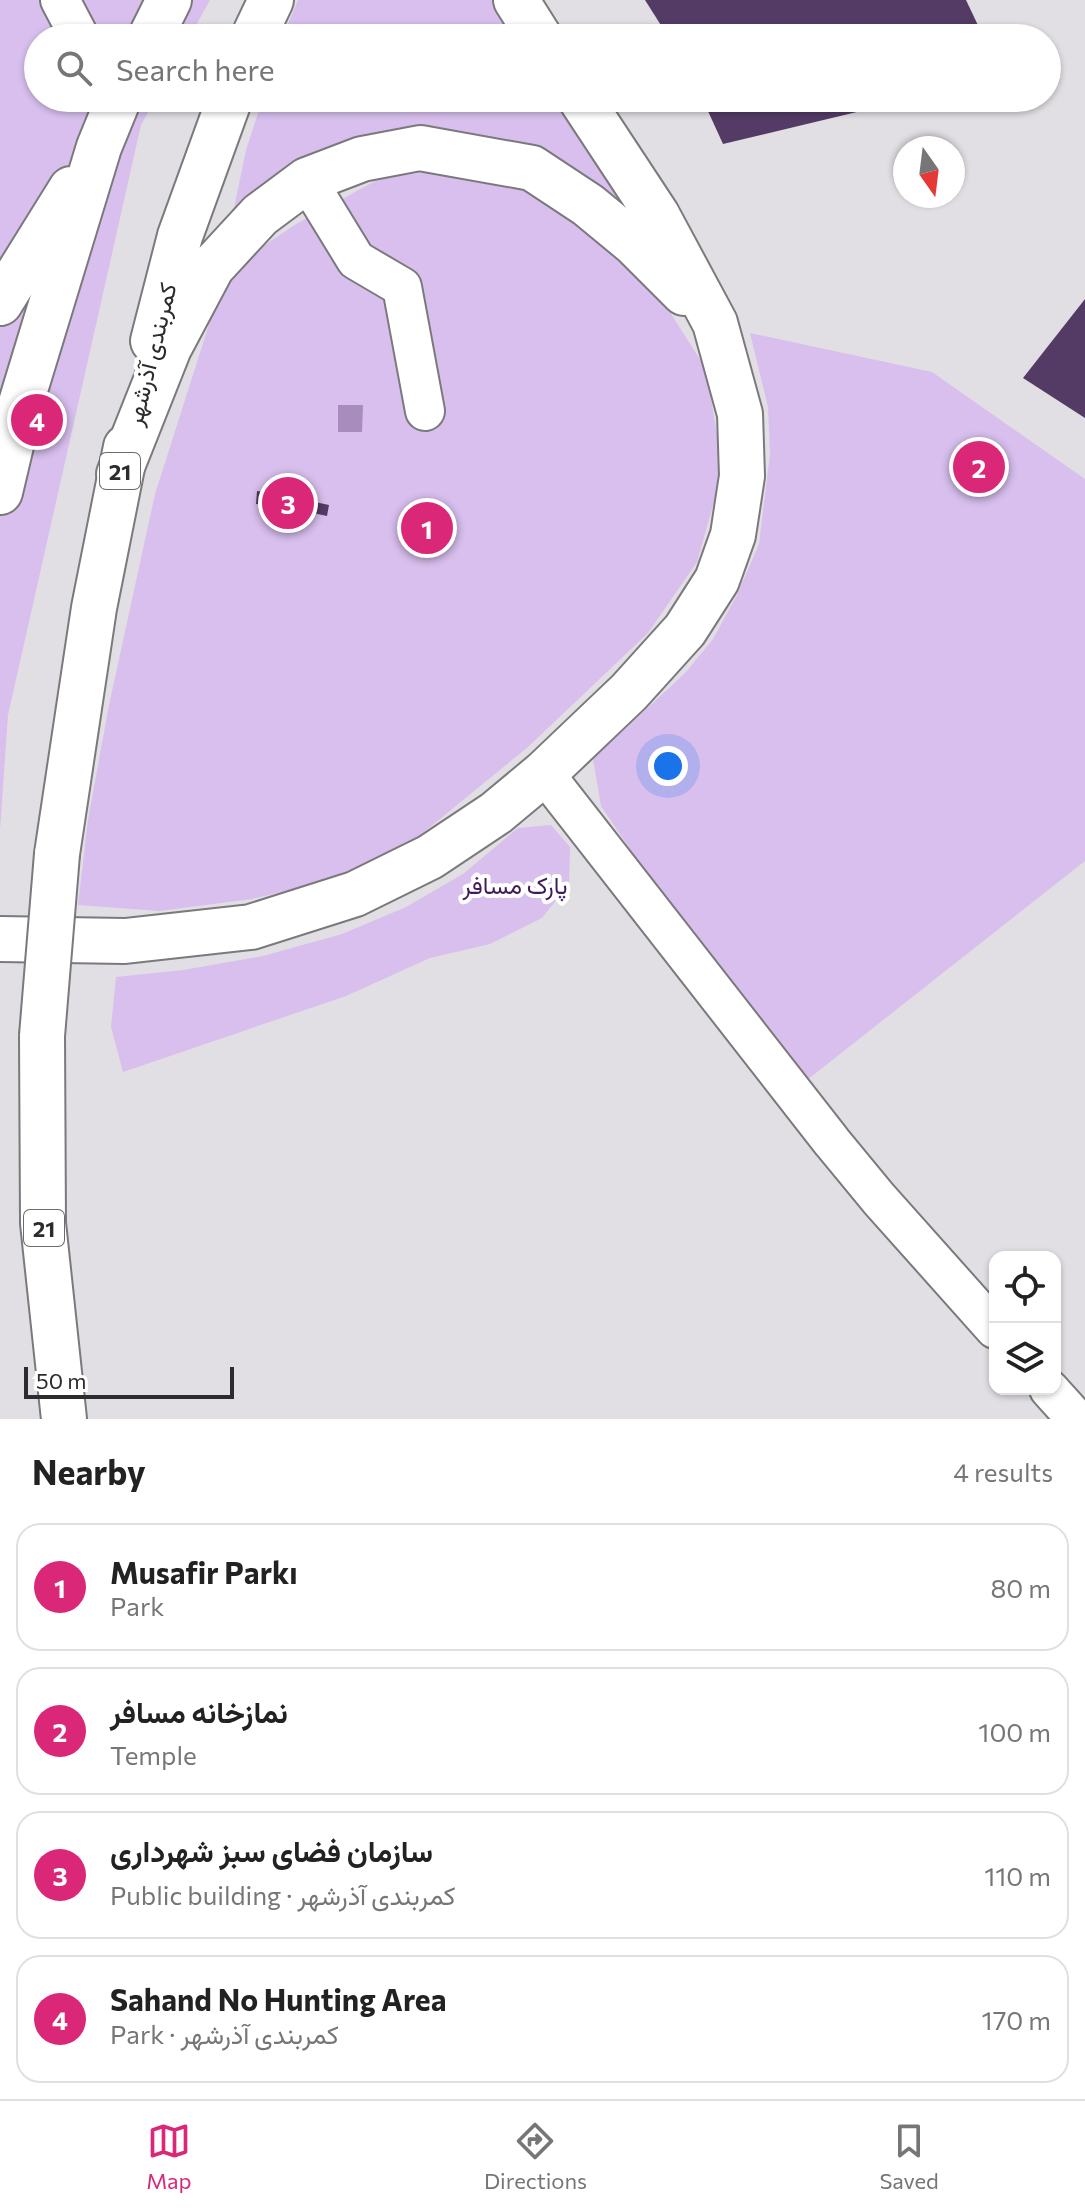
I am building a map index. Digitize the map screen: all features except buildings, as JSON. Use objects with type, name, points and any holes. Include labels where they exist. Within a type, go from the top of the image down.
[{"type":"highway","points":[[157,24],[169,0]]},
{"type":"highway","points":[[260,24],[271,0]]},
{"type":"highway","points":[[516,0],[531,24]]},
{"type":"highway","points":[[0,492],[21,403],[112,112]]},
{"type":"highway","name":"کمربندی آذرشهر","points":[[64,1419],[43,1223],[42,1036],[57,854],[94,608],[119,474],[180,236],[225,112]]},
{"type":"highway","points":[[0,939],[125,941],[251,927],[355,894],[430,857],[496,813],[544,773],[639,682],[685,630],[717,580],[733,535],[742,476],[740,414],[715,323],[657,215],[589,112]]},
{"type":"highway","points":[[0,303],[99,147]]},
{"type":"highway","points":[[119,474],[169,348],[212,267],[260,215],[307,180],[362,159],[420,148],[532,168],[588,205],[634,243],[715,323]]},
{"type":"street","points":[[60,0],[73,24]]},
{"type":"street","points":[[307,180],[356,260],[402,287],[425,411]]},
{"type":"street","points":[[544,773],[832,1142],[990,1323]]},
{"type":"street","points":[[1054,1395],[1076,1419]]},
{"type":"green space","points":[[0,0],[210,0],[197,24],[24,24],[24,112],[148,112],[141,125],[8,715],[0,830]]},
{"type":"green space","points":[[298,0],[500,0],[515,24],[288,24]]},
{"type":"green space","points":[[258,112],[573,112],[661,242],[457,138],[233,213],[246,150]]},
{"type":"green space","points":[[460,167],[543,194],[640,265],[706,369],[723,470],[697,562],[648,633],[528,747],[413,841],[335,879],[252,899],[159,911],[78,905],[88,820],[109,705],[155,494],[226,271],[296,224],[379,179]]},
{"type":"green space","points":[[750,333],[932,372],[1085,479],[1085,861],[807,1080],[689,937],[601,806],[593,759],[686,672],[713,639],[737,595],[759,544],[770,454],[768,407]]},
{"type":"green space","name":"پارک مسافر","points":[[551,825],[570,847],[569,884],[542,918],[490,944],[430,958],[346,996],[123,1072],[111,1027],[116,977],[183,970],[263,956],[342,934],[406,907],[463,874],[518,828]]},
{"type":"shaded area","points":[[338,405],[363,405],[362,432],[338,432]]},
{"type":"place","name":"Sahand No Hunting Area","points":[[37,420]]},
{"type":"place","name":"نمازخانه مسافر","points":[[979,467]]},
{"type":"place","name":"سازمان فضای سبز شهرداری","points":[[288,503]]},
{"type":"place","name":"Musafir Parkı","points":[[427,528]]}]
